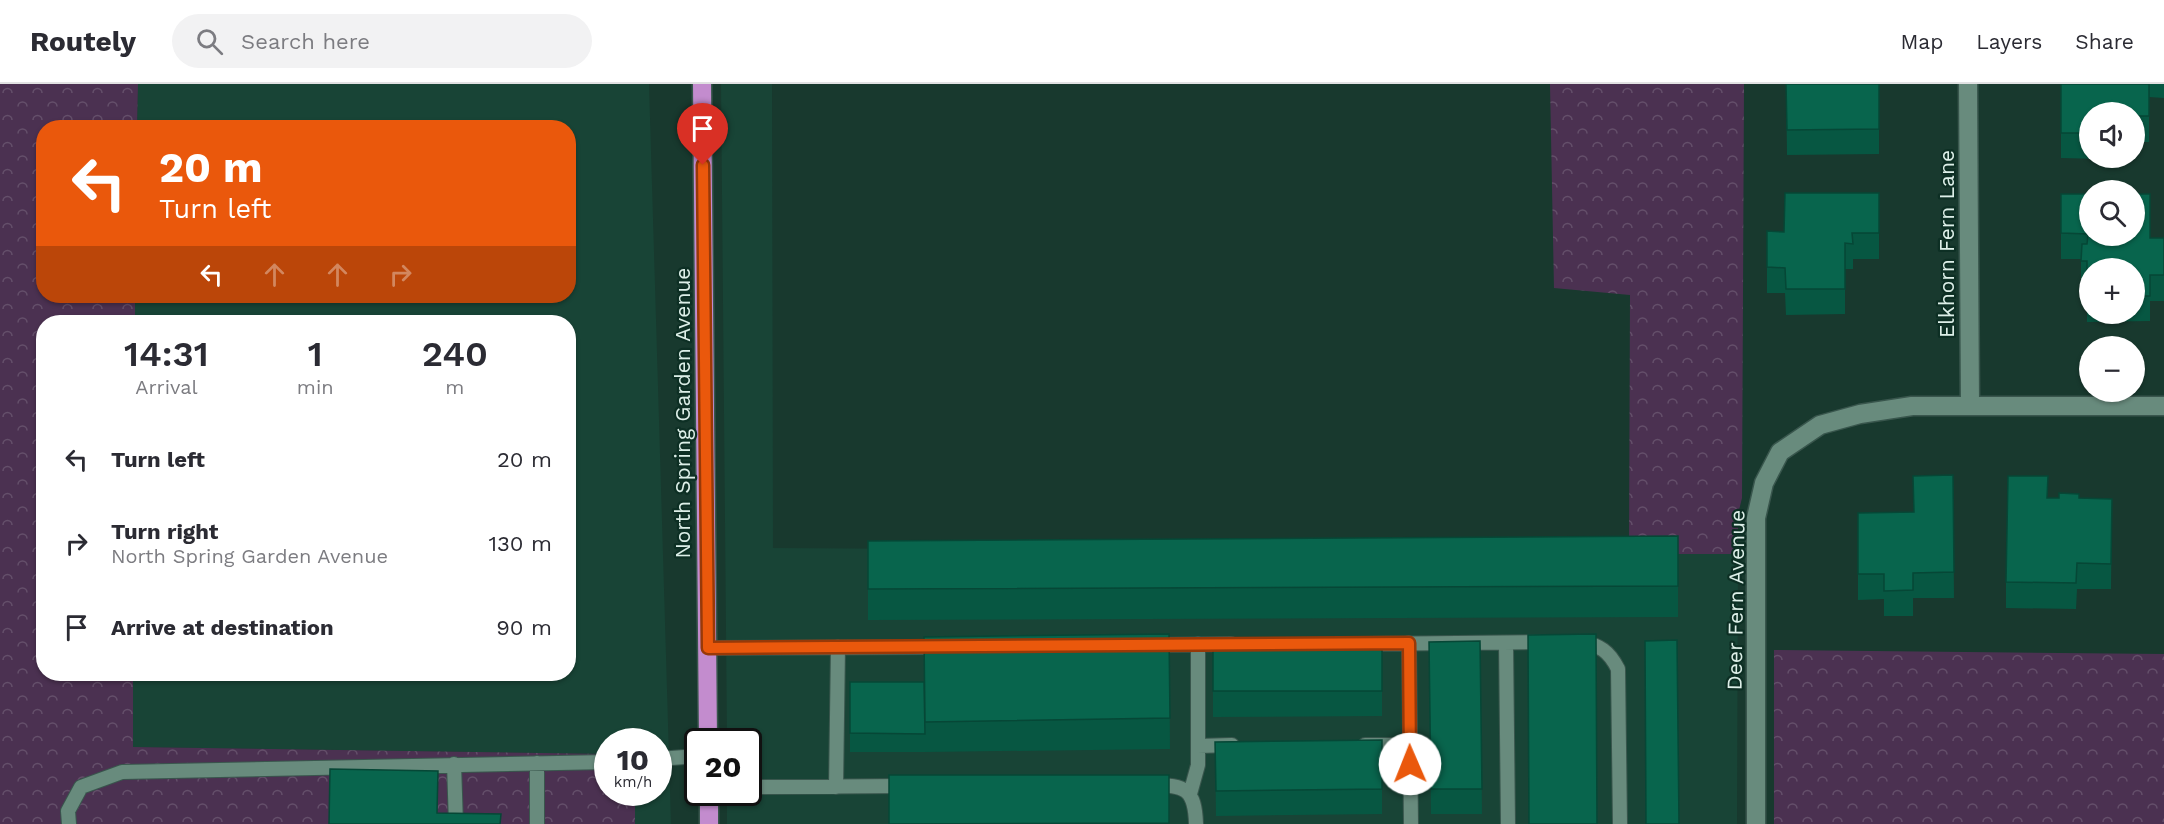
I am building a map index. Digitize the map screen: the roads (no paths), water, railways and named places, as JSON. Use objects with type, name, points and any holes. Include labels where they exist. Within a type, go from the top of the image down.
[{"type":"highway","name":"North Spring Garden Avenue","points":[[702,84],[708,728]]},
{"type":"highway","points":[[709,806],[709,824]]},
{"type":"street","name":"Elkhorn Fern Lane","points":[[1968,84],[1970,404]]},
{"type":"street","name":"Deer Fern Avenue","points":[[1756,824],[1756,518],[1764,483],[1780,452],[1820,425],[1860,414],[1912,406],[1970,404],[2164,406]]},
{"type":"lane","points":[[1350,644],[1583,642],[1610,653],[1618,669],[1620,824]]},
{"type":"lane","points":[[1409,643],[1411,824]]},
{"type":"lane","points":[[1506,643],[1508,824]]},
{"type":"lane","points":[[1190,794],[1198,765],[1198,644]]},
{"type":"lane","points":[[1139,645],[1245,644]]},
{"type":"lane","points":[[708,648],[952,646]]},
{"type":"lane","points":[[836,787],[838,647]]},
{"type":"lane","points":[[1351,745],[1410,745]]},
{"type":"lane","points":[[1198,746],[1245,746]]},
{"type":"lane","points":[[69,824],[68,811],[81,787],[122,772],[594,762]]},
{"type":"lane","points":[[537,763],[537,824]]},
{"type":"lane","points":[[454,764],[456,824]]},
{"type":"lane","points":[[1142,785],[1177,785],[1190,794],[1195,806],[1196,824]]},
{"type":"lane","points":[[762,787],[919,786]]}]
